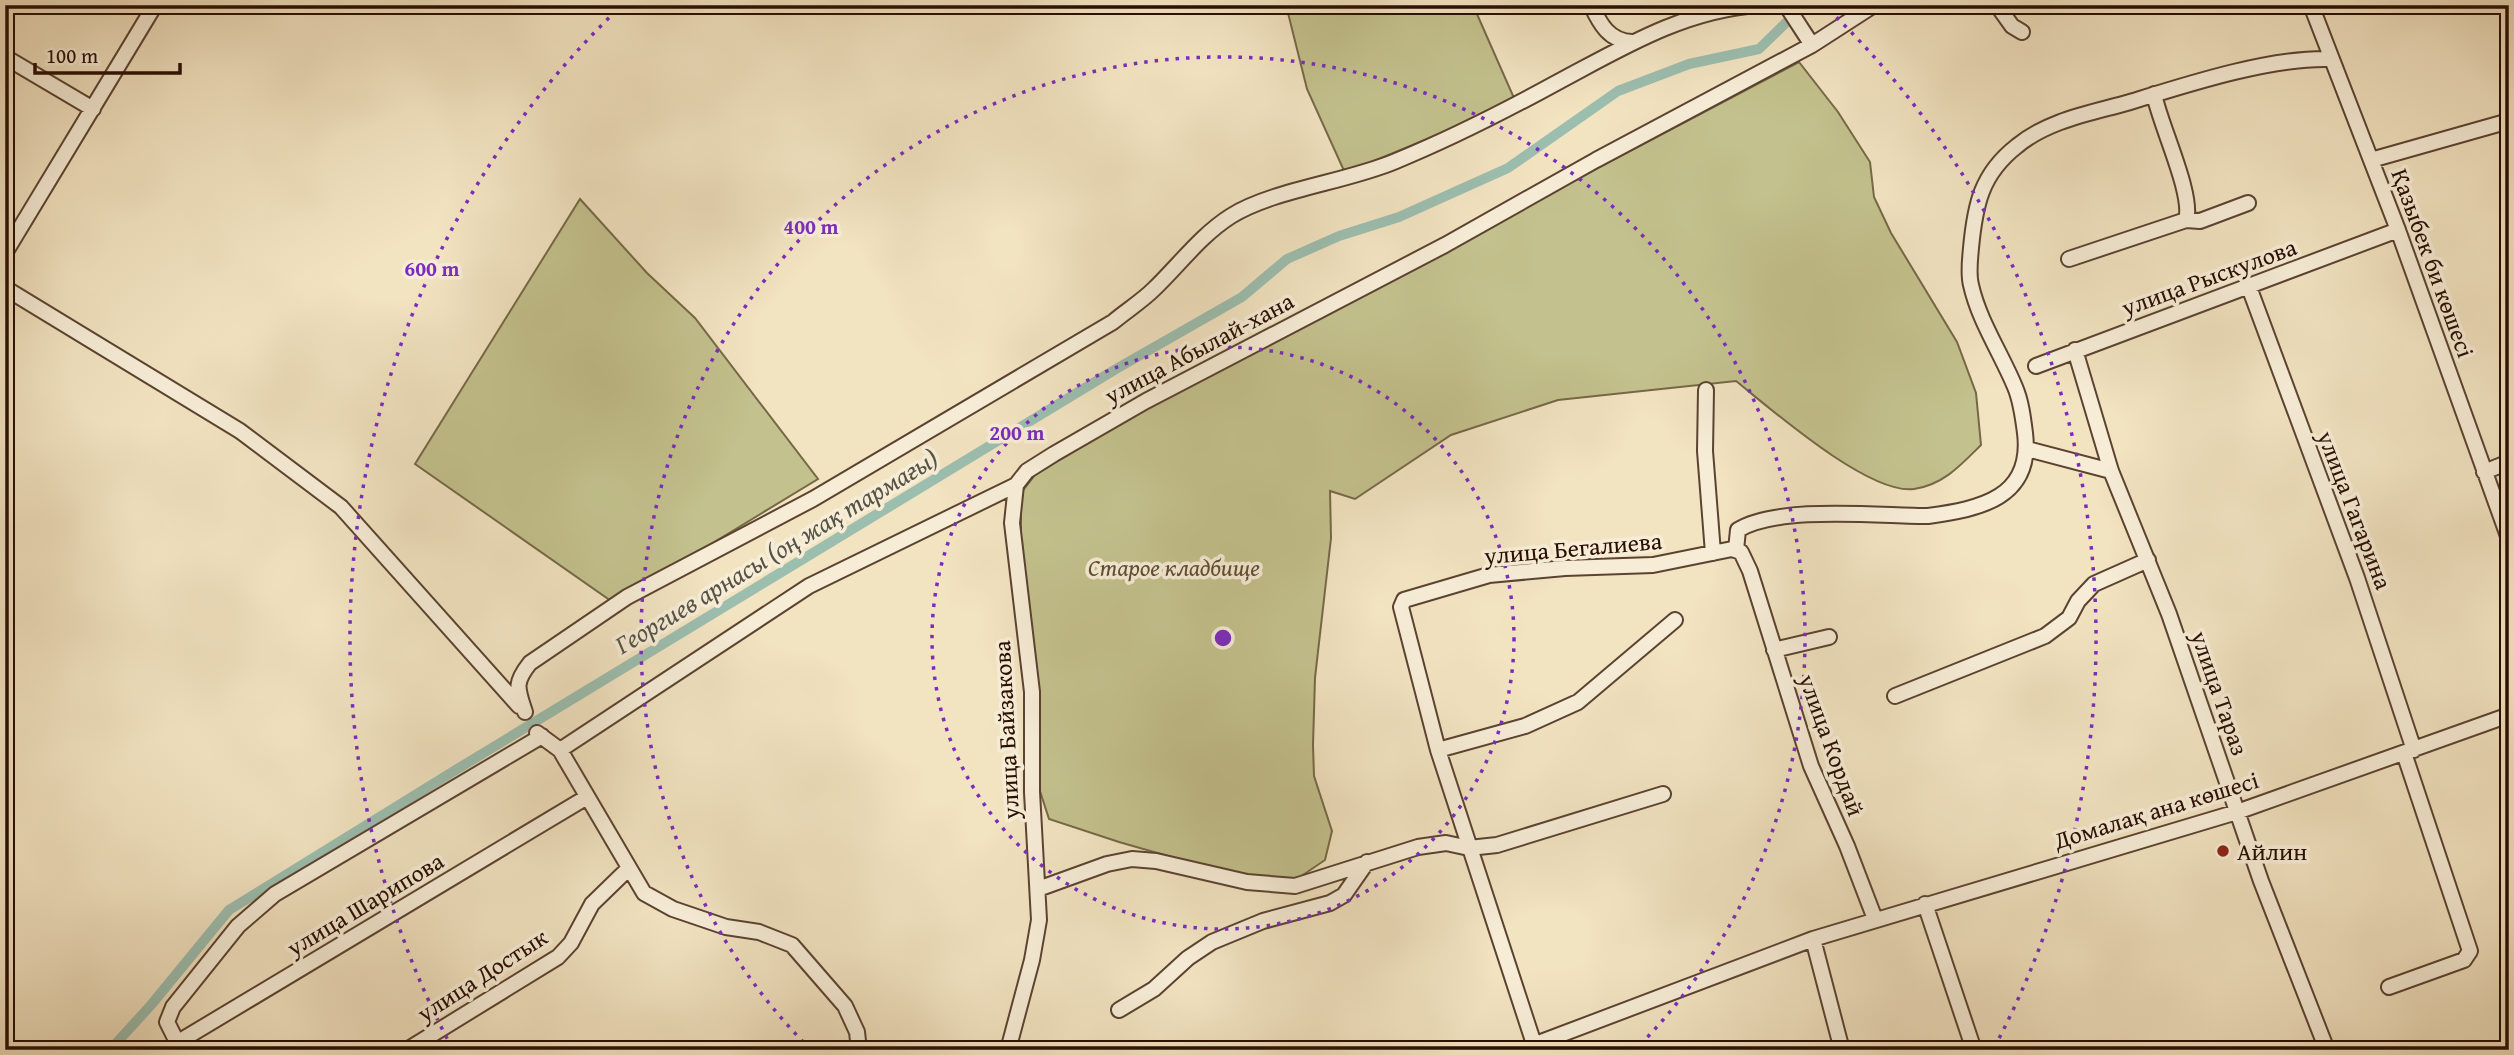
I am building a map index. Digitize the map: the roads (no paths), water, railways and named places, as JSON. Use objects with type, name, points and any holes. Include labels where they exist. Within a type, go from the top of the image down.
[{"type":"street","points":[[5,253],[155,5]]},
{"type":"street","points":[[1591,5],[1608,34],[1616,40],[1632,42]]},
{"type":"street","points":[[5,288],[240,431],[341,507],[525,712],[518,691],[518,678],[530,663],[627,597],[813,499],[1113,322],[1152,292],[1210,232],[1231,216],[1254,205],[1336,182],[1404,158],[1473,127],[1632,42],[1694,16],[1758,5]]},
{"type":"street","name":"улица Абылай-хана","points":[[560,750],[809,586],[1016,485],[1027,471],[1146,401],[1446,245],[1607,154],[1812,45],[1874,5]]},
{"type":"street","name":"Қазыбек би көшесі","points":[[2311,5],[2398,230],[2509,539]]},
{"type":"street","points":[[2002,8],[2022,32]]},
{"type":"street","points":[[1790,13],[1812,45]]},
{"type":"street","points":[[5,57],[93,109]]},
{"type":"street","points":[[1739,551],[1741,528],[1780,517],[1947,514],[1990,502],[2010,489],[2018,480],[2027,449],[2016,387],[1970,283],[1976,200],[1999,163],[2019,144],[2066,121],[2154,94],[2258,68],[2331,59]]},
{"type":"street","points":[[2154,94],[2162,127],[2187,200],[2186,220]]},
{"type":"street","points":[[2371,160],[2509,121]]},
{"type":"street","points":[[2069,259],[2186,220],[2200,221],[2248,203]]},
{"type":"street","name":"улица Рыскулова","points":[[2036,366],[2398,230]]},
{"type":"street","name":"улица Гагарина","points":[[2249,287],[2357,579],[2470,951],[2464,960],[2389,987]]},
{"type":"street","name":"улица Тараз","points":[[2075,350],[2111,471],[2148,560],[2237,811],[2327,1050]]},
{"type":"street","points":[[1706,390],[1706,451],[1713,553]]},
{"type":"street","points":[[2027,449],[2111,471]]},
{"type":"street","points":[[2484,472],[2509,463]]},
{"type":"street","name":"улица Байзакова","points":[[1008,1050],[1032,960],[1039,920],[1032,792],[1031,684],[1012,523],[1016,485]]},
{"type":"street","name":"улица Бегалиева","points":[[1538,1046],[1438,750],[1401,607],[1404,600],[1489,575],[1565,568],[1653,565],[1713,553],[1739,551]]},
{"type":"street","name":"улица Кордай","points":[[1739,551],[1754,584],[1811,766],[1847,846],[1875,919]]},
{"type":"street","points":[[1895,696],[2045,636],[2068,618],[2078,600],[2094,584],[2148,560]]},
{"type":"street","points":[[1438,750],[1525,726],[1578,702],[1675,620]]},
{"type":"street","points":[[1774,650],[1829,637]]},
{"type":"street","name":"Домалақ ана көшесі","points":[[1520,1050],[1538,1046],[1813,939],[2237,811],[2509,715]]},
{"type":"street","points":[[171,1046],[168,1029],[173,1007],[238,926],[275,894],[539,734],[560,750],[627,860],[628,869],[645,893],[656,902],[726,927],[760,932],[792,945],[803,954],[845,1006],[857,1032],[859,1050]]},
{"type":"street","points":[[1038,889],[1107,864],[1132,859],[1275,886],[1312,881],[1367,862],[1446,843],[1469,848],[1497,845],[1663,794]]},
{"type":"street","name":"улица Шарипова","points":[[171,1046],[587,797]]},
{"type":"street","points":[[1119,1010],[1154,989],[1188,958],[1212,942],[1263,921],[1330,903],[1343,895],[1367,862]]},
{"type":"street","name":"улица Достык","points":[[407,1050],[514,991],[558,957],[571,943],[592,904],[628,869]]},
{"type":"street","points":[[1925,904],[1974,1050]]},
{"type":"street","points":[[1813,939],[1842,1050]]},
{"type":"waterway","name":"Георгиев арнасы (оң жақ тармағы)","points":[[110,1050],[229,910],[454,771],[1116,369],[1242,297],[1287,259],[1339,236],[1399,217],[1508,168],[1618,91],[1689,64],[1759,49],[1804,5]]},
{"type":"place","name":"Айлин","points":[[2223,851]]},
{"type":"park label","name":"Старое кладбище","points":[[1174,567]]}]
